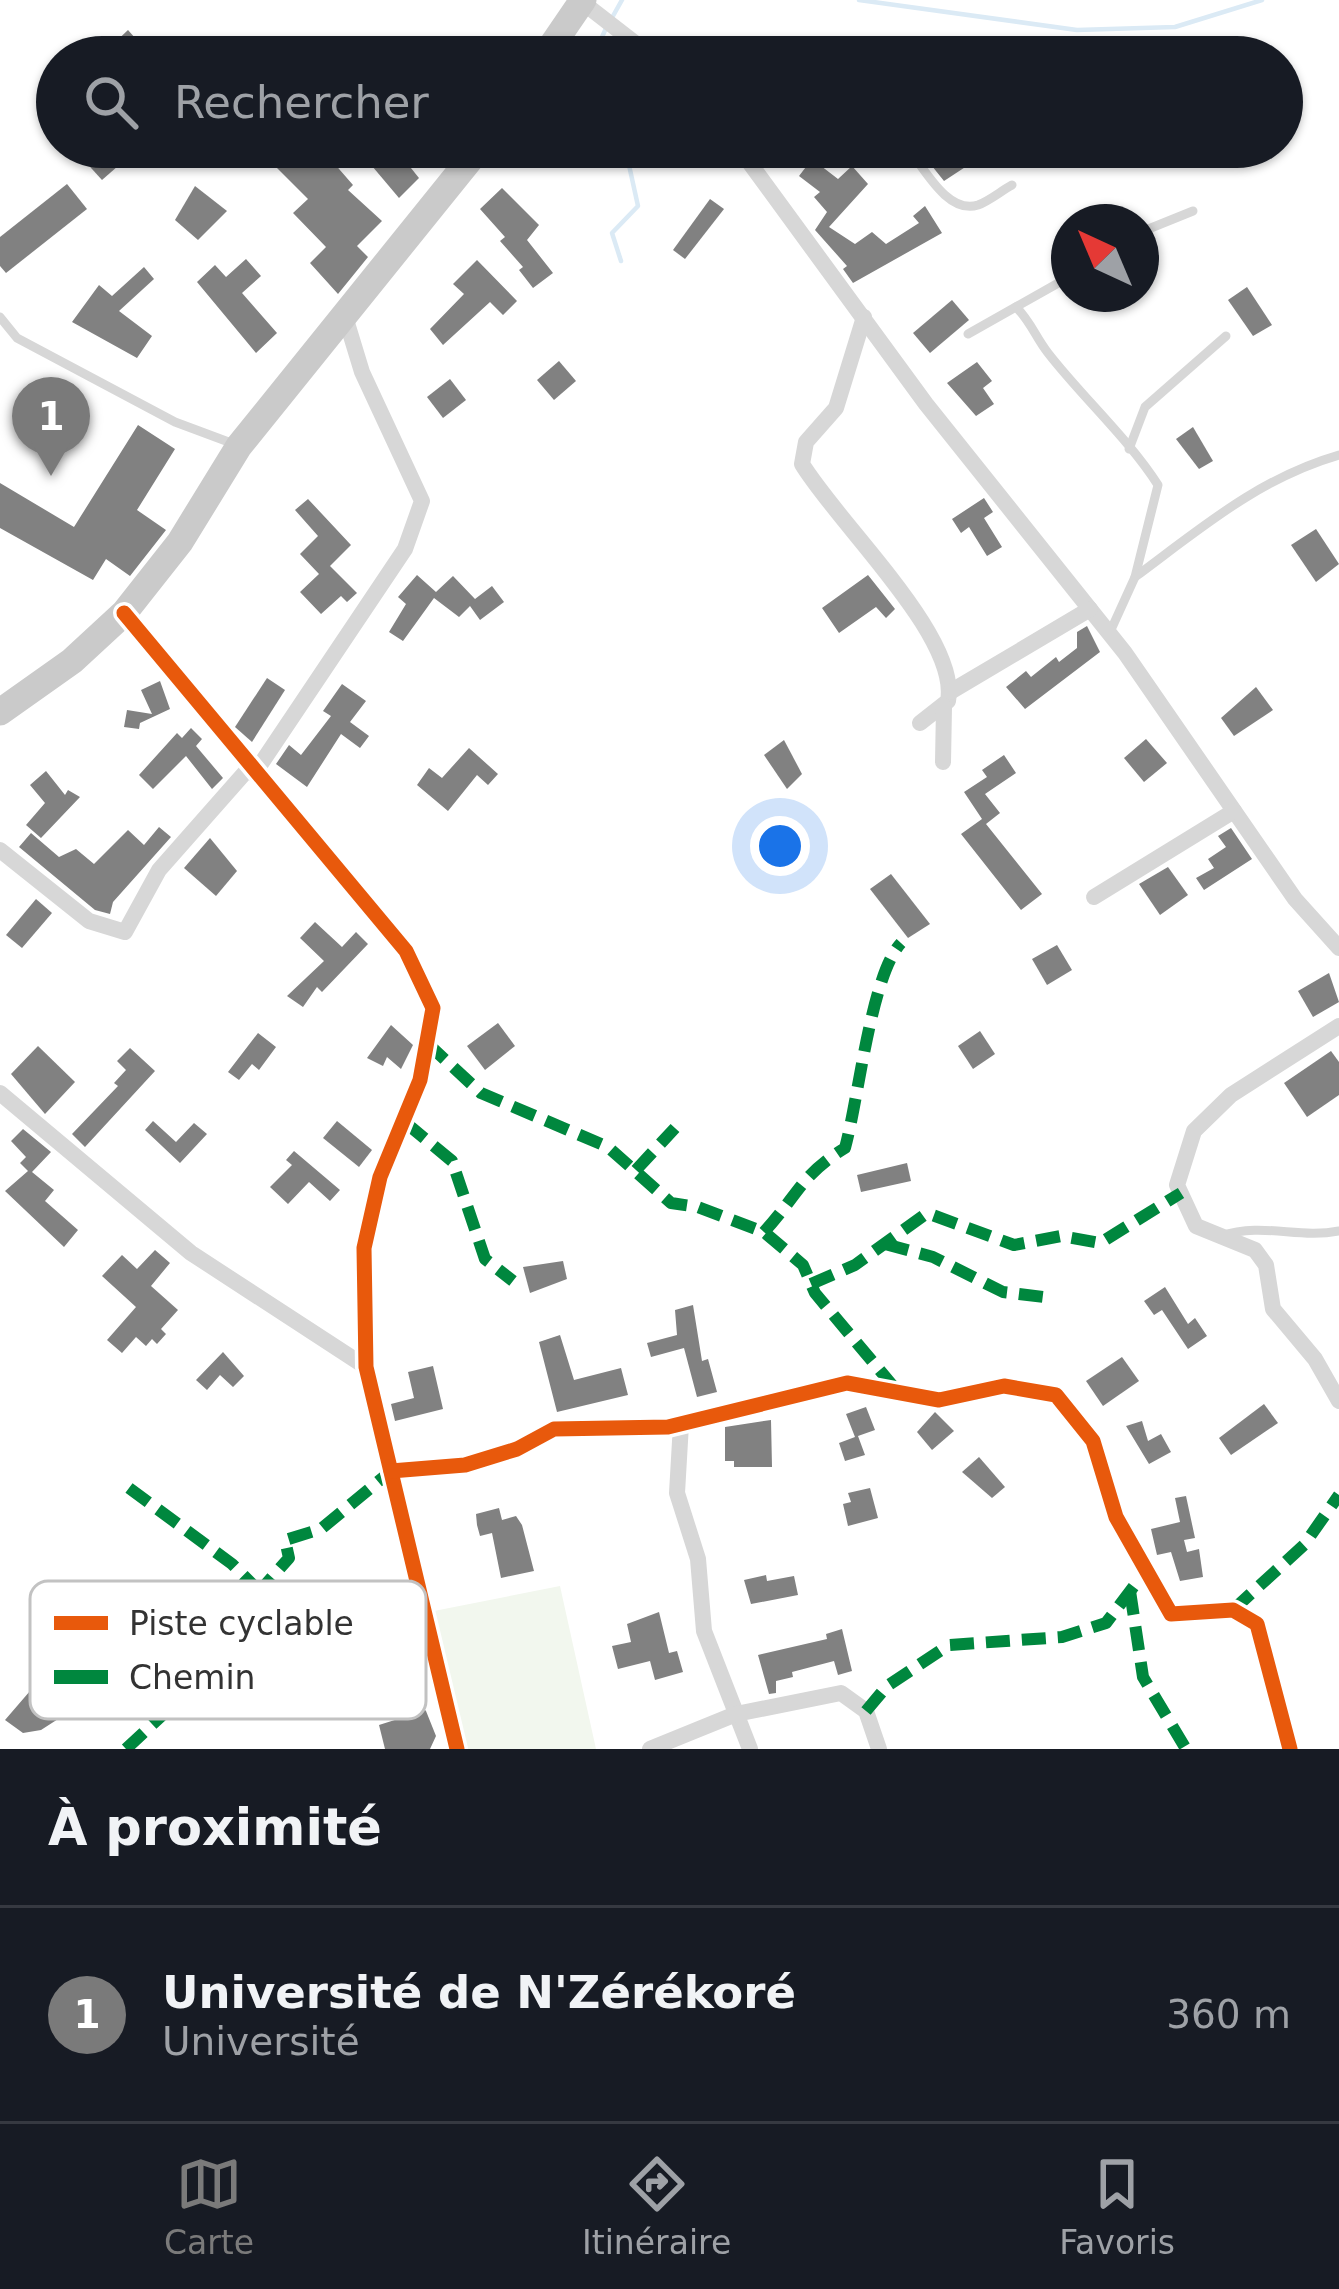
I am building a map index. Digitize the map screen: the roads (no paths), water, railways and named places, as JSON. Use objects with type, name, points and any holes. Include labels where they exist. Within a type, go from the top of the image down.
[{"type":"main road","points":[[558,36],[582,1]]},
{"type":"main road","points":[[0,712],[72,661],[124,613],[180,542],[239,446],[463,168]]},
{"type":"street","points":[[582,1],[626,36]]},
{"type":"street","points":[[753,168],[1109,633],[1295,899],[1339,948]]},
{"type":"street","points":[[0,850],[88,921],[124,932],[159,871],[252,771],[405,548],[422,501],[371,393],[344,313]]},
{"type":"street","points":[[863,317],[836,408],[806,442],[802,464],[871,560],[933,632],[947,664],[943,762]]},
{"type":"street","points":[[920,723],[947,699],[1090,609]]},
{"type":"street","points":[[124,613],[406,951],[433,1008],[420,1080],[380,1177],[364,1248],[366,1366],[417,1581]]},
{"type":"street","points":[[1094,897],[1234,811]]},
{"type":"street","points":[[1339,1025],[1231,1095],[1194,1131],[1177,1185],[1196,1226],[1255,1250],[1266,1265],[1273,1309],[1315,1359],[1339,1401]]},
{"type":"street","points":[[0,1093],[191,1253],[366,1366]]},
{"type":"street","points":[[391,1472],[465,1466],[517,1449],[554,1429],[681,1424],[847,1383],[939,1400],[1004,1386],[1056,1395],[1093,1442],[1116,1517],[1171,1613],[1233,1610],[1257,1624],[1291,1749]]},
{"type":"street","points":[[681,1424],[677,1493],[698,1559],[704,1631],[750,1749]]},
{"type":"street","points":[[426,1617],[458,1749]]},
{"type":"street","points":[[650,1749],[736,1714],[841,1693],[866,1711],[879,1749]]},
{"type":"lane","points":[[924,168],[949,200],[964,206],[977,205],[1012,185]]},
{"type":"lane","points":[[1159,225],[1193,211]]},
{"type":"lane","points":[[968,334],[1051,287]]},
{"type":"lane","points":[[1016,307],[1038,330],[1045,350],[1158,485],[1135,578],[1109,633]]},
{"type":"lane","points":[[0,317],[17,338],[175,422],[239,446]]},
{"type":"lane","points":[[1129,449],[1145,406],[1226,336]]},
{"type":"lane","points":[[1135,578],[1222,508],[1304,465],[1339,455]]},
{"type":"lane","points":[[1220,1236],[1262,1227],[1314,1237],[1339,1232]]},
{"type":"waterway","points":[[613,16],[622,0]]},
{"type":"waterway","points":[[859,0],[1077,30],[1175,27],[1262,0]]},
{"type":"waterway","points":[[602,36],[607,26]]},
{"type":"waterway","points":[[621,261],[612,233],[638,206],[630,168]]},
{"type":"place","name":"Université de N'Zérékoré","points":[[51,476]]}]
